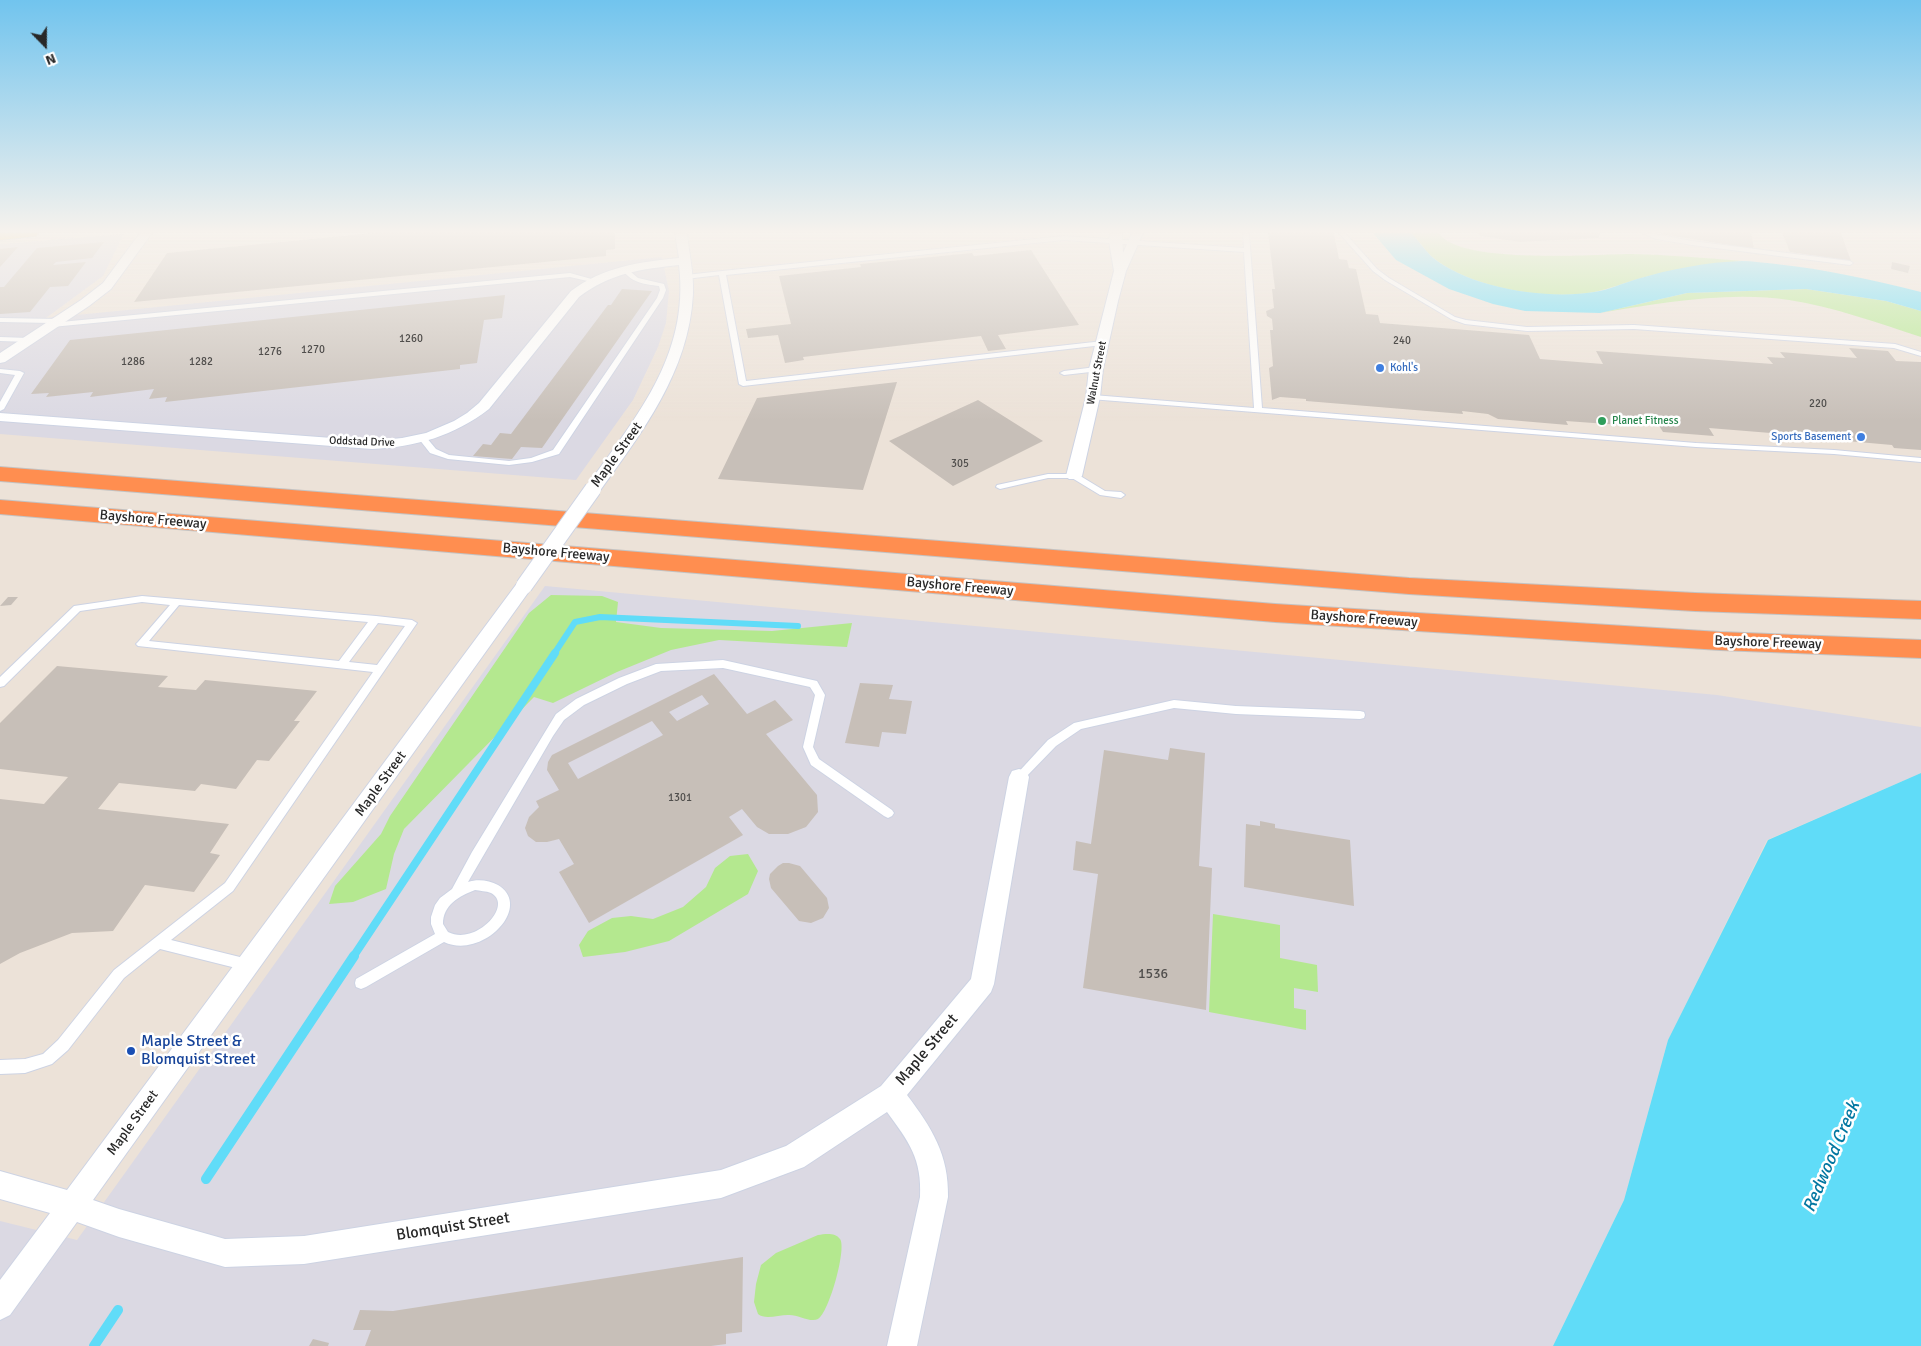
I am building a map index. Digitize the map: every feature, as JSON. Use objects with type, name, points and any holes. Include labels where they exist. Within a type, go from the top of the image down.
[{"type":"highway","points":[[0,458],[11,459],[70,480]]},
{"type":"highway","points":[[0,474],[1409,586],[1695,602],[1921,610]]},
{"type":"highway","name":"Bayshore Freeway","points":[[0,508],[1275,613],[1701,640],[1921,649]]},
{"type":"street","points":[[0,359],[93,296]]},
{"type":"street","name":"Oddstad Drive","points":[[0,417],[372,445],[394,444],[423,439],[455,427],[484,406],[574,296]]},
{"type":"street","name":"Maple Street","points":[[0,1305],[640,424],[668,377],[684,330],[687,296]]},
{"type":"street","name":"Walnut Street","points":[[1074,476],[1093,397],[1096,369],[1114,296]]},
{"type":"street","name":"Maple Street","points":[[902,1346],[936,1178],[932,1158],[919,1133],[890,1094],[982,984],[1019,777]]},
{"type":"street","name":"Blomquist Street","points":[[0,1186],[225,1253],[304,1250],[720,1184],[794,1158],[890,1094]]},
{"type":"lane","points":[[0,320],[55,323],[347,296]]},
{"type":"lane","points":[[423,439],[433,451],[448,457],[509,463],[532,460],[556,452],[661,296]]},
{"type":"lane","points":[[726,296],[743,384],[1103,343]]},
{"type":"lane","points":[[1250,296],[1258,410]]},
{"type":"lane","points":[[1415,296],[1452,318],[1465,322],[1527,329],[1634,327],[1895,346],[1921,354]]},
{"type":"lane","points":[[0,339],[29,340]]},
{"type":"lane","points":[[1064,373],[1096,369]]},
{"type":"lane","points":[[0,371],[20,373],[0,409]]},
{"type":"lane","points":[[1093,397],[1696,445],[1834,452],[1921,460]]},
{"type":"lane","points":[[1000,487],[1048,476],[1074,476],[1103,493],[1121,495]]},
{"type":"lane","points":[[0,684],[77,608],[142,599],[412,622],[229,887],[119,974],[63,1045],[46,1059],[25,1066],[0,1067]]},
{"type":"lane","points":[[177,602],[141,644],[380,669]]},
{"type":"lane","points":[[342,665],[376,619]]},
{"type":"lane","points":[[456,893],[476,855],[549,732],[560,718],[580,702],[623,680],[660,667],[723,664],[813,684],[820,696],[808,747],[816,762],[888,813]]},
{"type":"lane","points":[[1019,777],[1052,743],[1078,726],[1174,704],[1236,710],[1360,715]]},
{"type":"lane","points":[[475,885],[487,885],[497,889],[504,897],[505,907],[501,918],[492,928],[480,936],[467,941],[454,941],[443,936],[437,928],[436,918],[441,907],[456,893],[475,885]]},
{"type":"lane","points":[[360,983],[443,936]]},
{"type":"lane","points":[[158,943],[248,965]]},
{"type":"shaded area","points":[[0,296],[76,296],[46,318],[270,296],[669,296],[666,323],[658,347],[633,400],[576,480],[0,434]]},
{"type":"shaded area","points":[[545,586],[1717,695],[1921,727],[1921,773],[1767,840],[1668,1040],[1624,1200],[1553,1346],[0,1346],[0,1221],[77,1240]]},
{"type":"green space","points":[[1675,296],[1851,296],[1886,301],[1921,311],[1921,337],[1823,307],[1789,300],[1766,298],[1694,299],[1600,313]]},
{"type":"green space","points":[[551,595],[602,596],[618,602],[616,622],[661,628],[772,631],[852,623],[847,647],[719,640],[671,650],[617,672],[553,703],[534,697],[404,829],[394,854],[386,889],[353,902],[329,904],[335,886],[381,834],[390,816],[529,613]]},
{"type":"green space","points":[[748,854],[758,871],[748,894],[669,941],[625,952],[583,957],[579,945],[588,931],[612,918],[631,916],[653,919],[683,907],[706,887],[715,868],[730,856]]},
{"type":"green space","points":[[1213,914],[1280,925],[1280,958],[1317,965],[1318,992],[1294,988],[1294,1008],[1306,1010],[1306,1030],[1209,1012]]},
{"type":"green space","points":[[818,1235],[835,1235],[840,1239],[842,1245],[836,1280],[822,1314],[815,1320],[792,1315],[768,1317],[758,1314],[754,1302],[761,1265],[776,1253]]},
{"type":"water","points":[[1469,296],[1675,296],[1600,313],[1525,311],[1493,304]]},
{"type":"water","points":[[1851,296],[1921,296],[1921,311],[1886,301]]},
{"type":"water","name":"Redwood Creek","points":[[1921,773],[1921,1346],[1553,1346],[1624,1200],[1668,1040],[1768,840]]},
{"type":"building","points":[[0,296],[43,296],[30,312],[0,314]]},
{"type":"building","points":[[138,296],[197,296],[134,302]]},
{"type":"building","points":[[505,296],[502,318],[484,320],[477,363],[460,365],[460,369],[165,402],[167,397],[149,399],[154,389],[90,397],[93,392],[46,397],[49,393],[31,394],[70,340]]},
{"type":"building","points":[[617,296],[649,296],[542,448],[521,447],[512,459],[473,456],[483,444],[491,445],[500,433],[511,434],[608,305],[611,305]]},
{"type":"building","points":[[784,296],[1060,296],[1079,325],[998,335],[1006,349],[988,351],[981,336],[803,357],[804,360],[785,363],[778,335],[748,338],[746,329],[791,324]]},
{"type":"building","points":[[1273,296],[1362,296],[1366,314],[1378,315],[1380,323],[1529,335],[1540,359],[1603,364],[1596,351],[1773,364],[1767,357],[1785,358],[1780,352],[1857,358],[1849,348],[1888,351],[1896,361],[1921,362],[1921,450],[1894,448],[1892,445],[1847,441],[1845,439],[1709,428],[1714,436],[1663,432],[1658,424],[1632,422],[1635,426],[1566,421],[1568,425],[1498,419],[1488,414],[1462,411],[1463,414],[1306,401],[1306,399],[1280,397],[1272,400],[1269,368],[1273,366],[1270,330],[1273,330],[1272,319],[1267,316],[1266,311],[1274,308]]},
{"type":"building","points":[[897,382],[863,490],[718,479],[757,398]]},
{"type":"building","points":[[978,400],[1043,441],[953,486],[889,441]]},
{"type":"building","points":[[8,597],[18,597],[11,605],[0,606]]},
{"type":"building","points":[[57,666],[168,676],[158,687],[196,690],[205,680],[317,691],[294,721],[300,721],[269,761],[257,760],[236,789],[201,784],[195,791],[119,783],[98,809],[229,824],[210,853],[220,855],[194,892],[145,885],[113,931],[72,933],[20,953],[0,964],[0,799],[44,804],[68,777],[0,769],[0,723]]},
{"type":"building","points":[[714,674],[747,714],[775,700],[793,720],[766,734],[817,795],[818,812],[806,827],[788,834],[769,834],[757,827],[742,809],[729,817],[743,835],[589,923],[559,872],[574,864],[559,839],[536,842],[528,836],[525,828],[529,817],[539,807],[536,801],[559,790],[547,770],[548,762],[552,755]],"holes":[[[702,695],[709,704],[677,721],[669,712]],[[652,721],[663,735],[578,779],[568,763]]]},
{"type":"building","points":[[860,683],[893,685],[889,699],[912,701],[906,734],[882,732],[879,747],[845,743]]},
{"type":"building","points":[[1170,748],[1205,753],[1199,866],[1212,868],[1206,1010],[1083,988],[1098,874],[1073,870],[1076,841],[1091,844],[1104,750],[1168,760]]},
{"type":"building","points":[[1260,821],[1275,824],[1275,828],[1350,840],[1354,906],[1244,887],[1246,824],[1260,826]]},
{"type":"building","points":[[783,863],[800,866],[827,898],[829,908],[823,918],[811,923],[799,921],[771,888],[770,874]]},
{"type":"building","points":[[743,1257],[742,1332],[726,1334],[726,1344],[711,1346],[365,1346],[371,1330],[353,1330],[360,1310],[393,1311]]},
{"type":"building","points":[[313,1339],[329,1343],[328,1346],[309,1346]]},
{"type":"waterway","points":[[554,654],[575,622],[600,617],[798,626]]},
{"type":"waterway","points":[[353,957],[555,653]]},
{"type":"waterway","points":[[206,1179],[354,956]]},
{"type":"waterway","points":[[94,1346],[118,1310]]},
{"type":"place","name":"Kohl's","points":[[1380,368]]},
{"type":"place","name":"Planet Fitness","points":[[1602,421]]},
{"type":"place","name":"Sports Basement","points":[[1861,437]]},
{"type":"place","name":"Maple Street & Blomquist Street","points":[[131,1051]]}]
